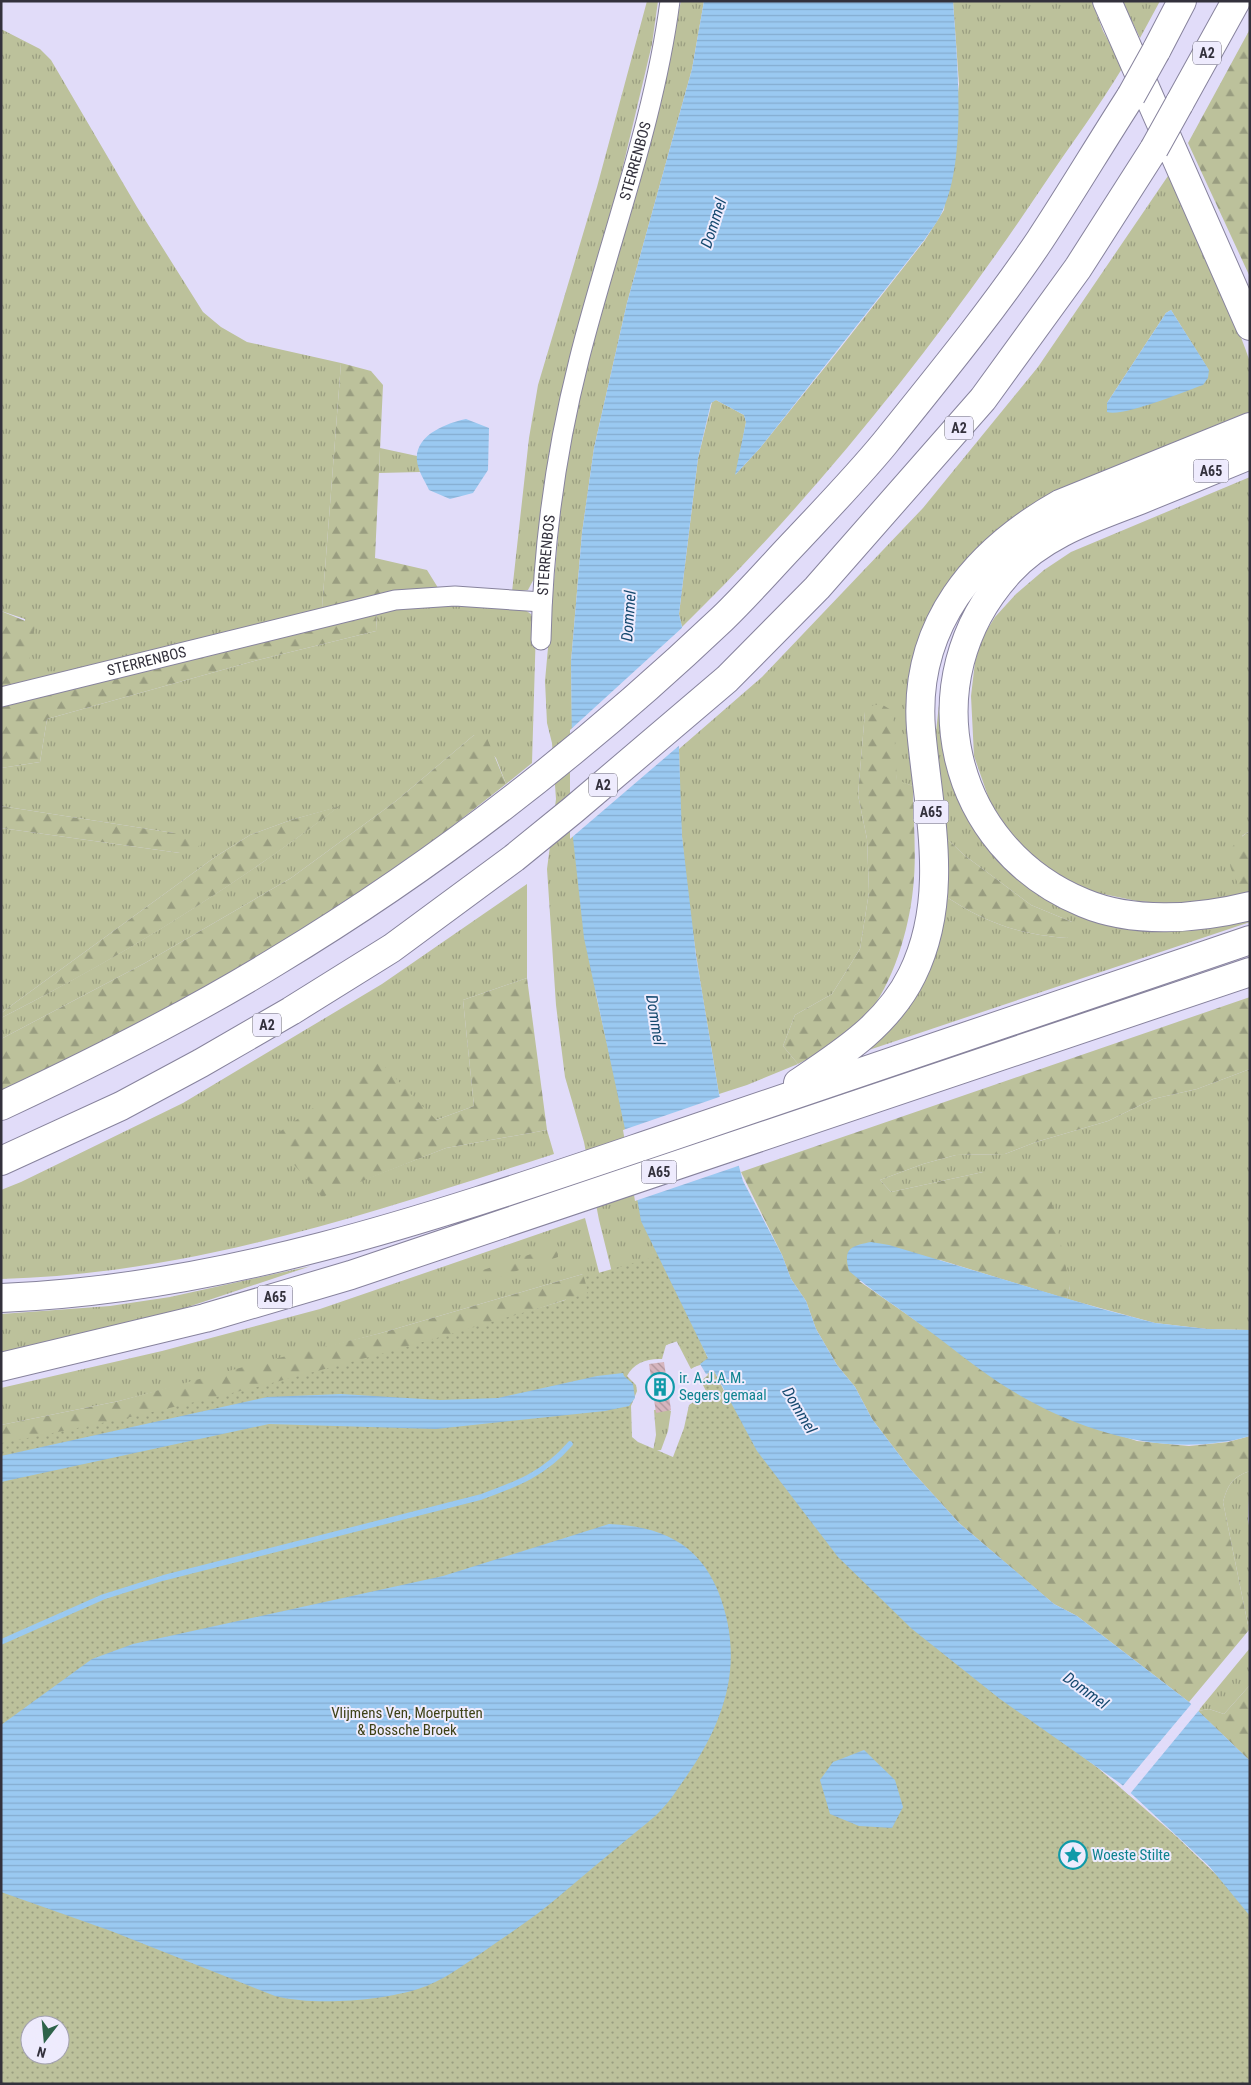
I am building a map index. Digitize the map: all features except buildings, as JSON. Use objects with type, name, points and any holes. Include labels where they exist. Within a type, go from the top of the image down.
[{"type":"highway","points":[[1107,1],[1250,326]]},
{"type":"highway","points":[[1,1106],[93,1063],[274,963],[363,906],[512,800],[643,691],[725,616],[845,488],[944,369],[1038,242],[1131,96],[1182,1]]},
{"type":"highway","name":"A2","points":[[1,1161],[121,1106],[290,1011],[392,948],[514,858],[727,679],[817,588],[983,399],[1078,268],[1154,149],[1236,1]]},
{"type":"highway","name":"A65","points":[[766,1104],[849,1049],[869,1032],[900,995],[912,976],[924,949],[931,918],[935,881],[934,837],[921,727],[923,685],[929,653],[940,622],[952,598],[980,564],[1009,536],[1031,520],[1060,504],[1250,427]]},
{"type":"highway","name":"A65","points":[[1250,456],[1070,528],[1028,554],[1009,571],[995,588],[973,624],[956,682],[953,713],[956,750],[963,776],[982,818],[994,838],[1014,859],[1037,878],[1085,904],[1114,912],[1146,916],[1188,915],[1229,911],[1250,906]]},
{"type":"highway","name":"A65","points":[[1,1298],[96,1290],[265,1262],[404,1224],[538,1182],[1250,940]]},
{"type":"highway","name":"A65","points":[[1,1367],[206,1318],[351,1275],[1250,972]]},
{"type":"street","name":"STERRENBOS","points":[[1,697],[395,600],[456,596],[542,602],[554,488],[578,361],[613,235],[645,133],[659,72],[670,1]]},
{"type":"street","points":[[541,640],[542,602]]},
{"type":"green space","points":[[647,1],[658,1],[652,44],[611,217],[537,573],[528,590],[512,592],[529,438],[538,385],[597,187]]},
{"type":"green space","points":[[681,1],[704,1],[692,69],[627,303],[594,448],[582,533],[571,662],[573,784],[596,995],[611,1061],[708,1359],[691,1369],[676,1340],[661,1348],[623,1317],[599,1220],[584,1142],[565,1077],[556,1005],[547,869],[556,799],[552,743],[547,723],[545,681],[562,492],[574,419],[619,237],[665,75]]},
{"type":"green space","points":[[953,1],[1092,1],[1103,31],[1123,67],[1005,242],[920,358],[781,524],[682,627],[679,614],[698,458],[712,402],[716,400],[744,415],[746,422],[736,474],[760,448],[838,351],[925,240],[944,210],[959,84]]},
{"type":"green space","points":[[1122,1],[1160,1],[1140,38]]},
{"type":"green space","points":[[1,29],[40,49],[51,60],[137,207],[203,312],[221,327],[247,342],[341,363],[322,608],[25,686],[25,619],[1,611]]},
{"type":"green space","points":[[1250,29],[1250,277],[1188,143]]},
{"type":"green space","points":[[1170,173],[1218,276],[1250,362],[1250,414],[954,585],[913,786],[897,781],[895,767],[865,712],[858,795],[867,839],[869,892],[860,949],[832,994],[795,1015],[783,1046],[798,1064],[747,1085],[719,1094],[698,966],[685,869],[680,815],[679,749],[762,677],[923,508],[1038,367]],"holes":[[[1171,310],[1208,369],[1208,378],[1107,403],[1166,313]]]},
{"type":"green space","points":[[341,363],[371,371],[383,385],[375,558],[427,570],[440,591],[373,597],[322,608]]},
{"type":"green space","points":[[380,448],[417,456],[420,472],[379,473]]},
{"type":"green space","points":[[1250,477],[1250,831],[1242,836],[1248,899],[1183,905],[1137,901],[1088,891],[1061,877],[1017,843],[990,802],[974,756],[971,696],[975,662],[982,638],[995,617],[1016,594],[1044,570],[1071,552]]},
{"type":"green space","points":[[418,604],[516,604],[531,614],[536,627],[532,763],[506,784],[496,758],[474,735],[396,801],[291,878],[145,963],[1,1039],[1,1018],[89,971],[216,894],[258,866],[338,807],[291,820],[250,835],[215,857],[1,1013],[1,828],[180,853],[174,833],[1,806],[1,768],[40,762],[47,719],[258,660],[376,631],[377,610]]},
{"type":"green space","points":[[377,610],[376,631],[258,660],[47,719],[40,762],[1,768],[1,706]]},
{"type":"green space","points":[[1,611],[35,625],[25,686],[1,691]]},
{"type":"green space","points":[[941,686],[947,753],[1059,901],[1250,915],[1250,922],[860,1053],[941,893],[971,912],[1016,930],[1067,938],[1072,922],[1031,905],[964,855],[941,833],[935,741]]},
{"type":"green space","points":[[881,704],[893,711],[897,780],[913,786],[915,863],[908,921],[892,973],[876,1003],[866,1016],[834,1043],[798,1064],[783,1046],[795,1015],[832,994],[860,949],[869,892],[867,839],[858,795],[865,712],[870,706]]},
{"type":"green space","points":[[474,735],[487,738],[506,784],[427,846],[330,915],[214,988],[1,1093],[1,1039],[145,963],[291,878],[396,801]]},
{"type":"green space","points":[[1,806],[174,833],[202,839],[201,845],[180,853],[1,828]]},
{"type":"green space","points":[[340,806],[259,865],[175,920],[89,971],[1,1018],[1,1013],[215,857],[250,835],[291,820]]},
{"type":"green space","points":[[1250,831],[1250,899],[1248,899],[1232,871],[1230,855],[1239,839]]},
{"type":"green space","points":[[941,833],[964,855],[1031,905],[1072,922],[1073,931],[1067,938],[1016,930],[971,912],[941,893]]},
{"type":"green space","points":[[527,884],[527,978],[463,1000],[474,1106],[436,1120],[322,1196],[446,1148],[547,1130],[554,1154],[350,1218],[212,1253],[143,1266],[72,1275],[1,1279],[1,1190],[183,1103],[382,984]]},
{"type":"green space","points":[[527,978],[547,1130],[446,1148],[322,1197],[271,1138],[379,1061],[436,1120],[474,1106],[463,1000]]},
{"type":"green space","points":[[1250,997],[1250,1069],[1197,1089],[1153,1099],[1108,1121],[1036,1142],[1005,1154],[956,1155],[923,1164],[880,1180],[891,1192],[983,1172],[1021,1173],[1049,1190],[1070,1286],[1067,1299],[940,1260],[859,1281],[922,1325],[1098,1428],[1137,1441],[1189,1446],[1228,1442],[1250,1436],[1250,1471],[1232,1482],[1223,1502],[1249,1630],[1189,1702],[1077,1616],[1054,1604],[1042,1594],[959,1523],[910,1469],[872,1419],[855,1387],[837,1365],[816,1329],[806,1301],[791,1279],[782,1255],[741,1172]]},
{"type":"green space","points":[[1250,1069],[1250,1330],[1207,1329],[1155,1323],[1067,1299],[1070,1286],[983,1172],[891,1192],[880,1180],[923,1164],[956,1155],[1005,1154],[1036,1142],[1108,1121],[1153,1099],[1197,1089]]},
{"type":"green space","points":[[585,1218],[611,1319],[498,1398],[583,1274],[381,1333],[119,1401],[1,1425],[1,1388],[162,1351],[320,1309]]},
{"type":"green space","points":[[558,1245],[558,1257],[487,1281],[480,1271]]},
{"type":"green space","name":"Vlijmens Ven, Moerputten & Bossche Broek","points":[[658,1256],[727,1397],[968,1671],[1098,1768],[1176,1836],[1226,1884],[1250,1915],[1250,2084],[1,2084],[1,1443],[150,1413],[297,1377],[588,1293],[584,1277]],"holes":[[[678,1341],[694,1367],[703,1364],[708,1375],[701,1381],[707,1393],[689,1405],[684,1428],[673,1457],[638,1442],[632,1437],[631,1406],[637,1391],[636,1385],[627,1376],[630,1371],[641,1362],[651,1359],[662,1359],[666,1345]]]},
{"type":"green space","points":[[311,1266],[173,1312],[114,1328],[1,1352],[1,1314],[110,1306],[170,1297]]},
{"type":"green space","points":[[583,1274],[589,1288],[586,1293],[267,1397],[1,1456],[1,1425],[119,1401],[258,1363],[381,1333]]},
{"type":"green space","points":[[667,1409],[671,1411],[668,1431],[661,1450],[653,1451],[656,1435],[654,1410]]},
{"type":"green space","points":[[1250,1471],[1248,1520],[1250,1531],[1249,1630],[1223,1502],[1232,1482]]},
{"type":"green space","points":[[1250,1648],[1250,1685],[1224,1714],[1209,1709],[1198,1711]]},
{"type":"green space","points":[[1250,1685],[1250,1761],[1198,1711],[1209,1709],[1224,1714]]},
{"type":"water","name":"Dommel","points":[[704,1],[953,1],[958,79],[958,136],[955,163],[943,210],[932,229],[760,448],[735,475],[746,422],[744,415],[716,400],[711,403],[698,458],[679,614],[682,627],[677,693],[682,836],[696,956],[719,1094],[743,1181],[782,1255],[791,1279],[806,1301],[816,1329],[837,1365],[855,1387],[872,1419],[910,1469],[959,1523],[1054,1604],[1077,1616],[1189,1702],[1250,1761],[1250,1916],[1209,1866],[1121,1784],[1000,1699],[912,1629],[838,1557],[757,1451],[714,1371],[706,1374],[700,1364],[708,1358],[641,1221],[625,1129],[584,938],[573,838],[571,662],[582,533],[594,448],[627,303],[692,69]]},
{"type":"water","points":[[1171,310],[1209,370],[1208,378],[1203,385],[1140,408],[1115,413],[1107,412],[1107,403],[1166,313]]},
{"type":"water","points":[[466,419],[489,428],[488,470],[473,493],[450,499],[429,490],[419,468],[417,452],[426,437],[433,432],[441,427]]},
{"type":"water","points":[[871,1242],[889,1245],[1155,1323],[1207,1329],[1250,1330],[1250,1436],[1218,1443],[1185,1445],[1152,1442],[1119,1436],[1087,1426],[1056,1414],[1026,1399],[980,1370],[849,1271],[847,1258],[850,1250],[858,1245]]},
{"type":"water","points":[[623,1373],[633,1384],[635,1398],[629,1406],[605,1411],[436,1429],[269,1424],[1,1482],[1,1456],[267,1397],[341,1394],[440,1400],[498,1398],[597,1376]]},
{"type":"water","points":[[609,1524],[644,1528],[675,1540],[700,1560],[710,1574],[726,1616],[730,1640],[731,1664],[728,1687],[721,1710],[712,1733],[686,1777],[668,1802],[650,1821],[544,1909],[452,1973],[418,1989],[385,1997],[347,2001],[291,1999],[275,1996],[111,1931],[1,1892],[1,1725],[92,1659],[133,1644],[443,1576]]},
{"type":"water","points":[[864,1750],[895,1780],[903,1807],[892,1828],[859,1826],[830,1814],[820,1780],[833,1762]]},
{"type":"pier","points":[[684,626],[680,693],[681,744],[570,839],[570,730]]},
{"type":"pier","points":[[722,1096],[741,1165],[635,1201],[623,1130]]},
{"type":"pier","points":[[1193,1702],[1200,1709],[1129,1795],[1121,1788]]},
{"type":"waterway","points":[[1,1642],[103,1597],[163,1578],[481,1497],[540,1471],[570,1444]]},
{"type":"place","name":"ir. A.J.A.M. Segers gemaal","points":[[660,1387]]},
{"type":"place","name":"Woeste Stilte","points":[[1073,1855]]}]
